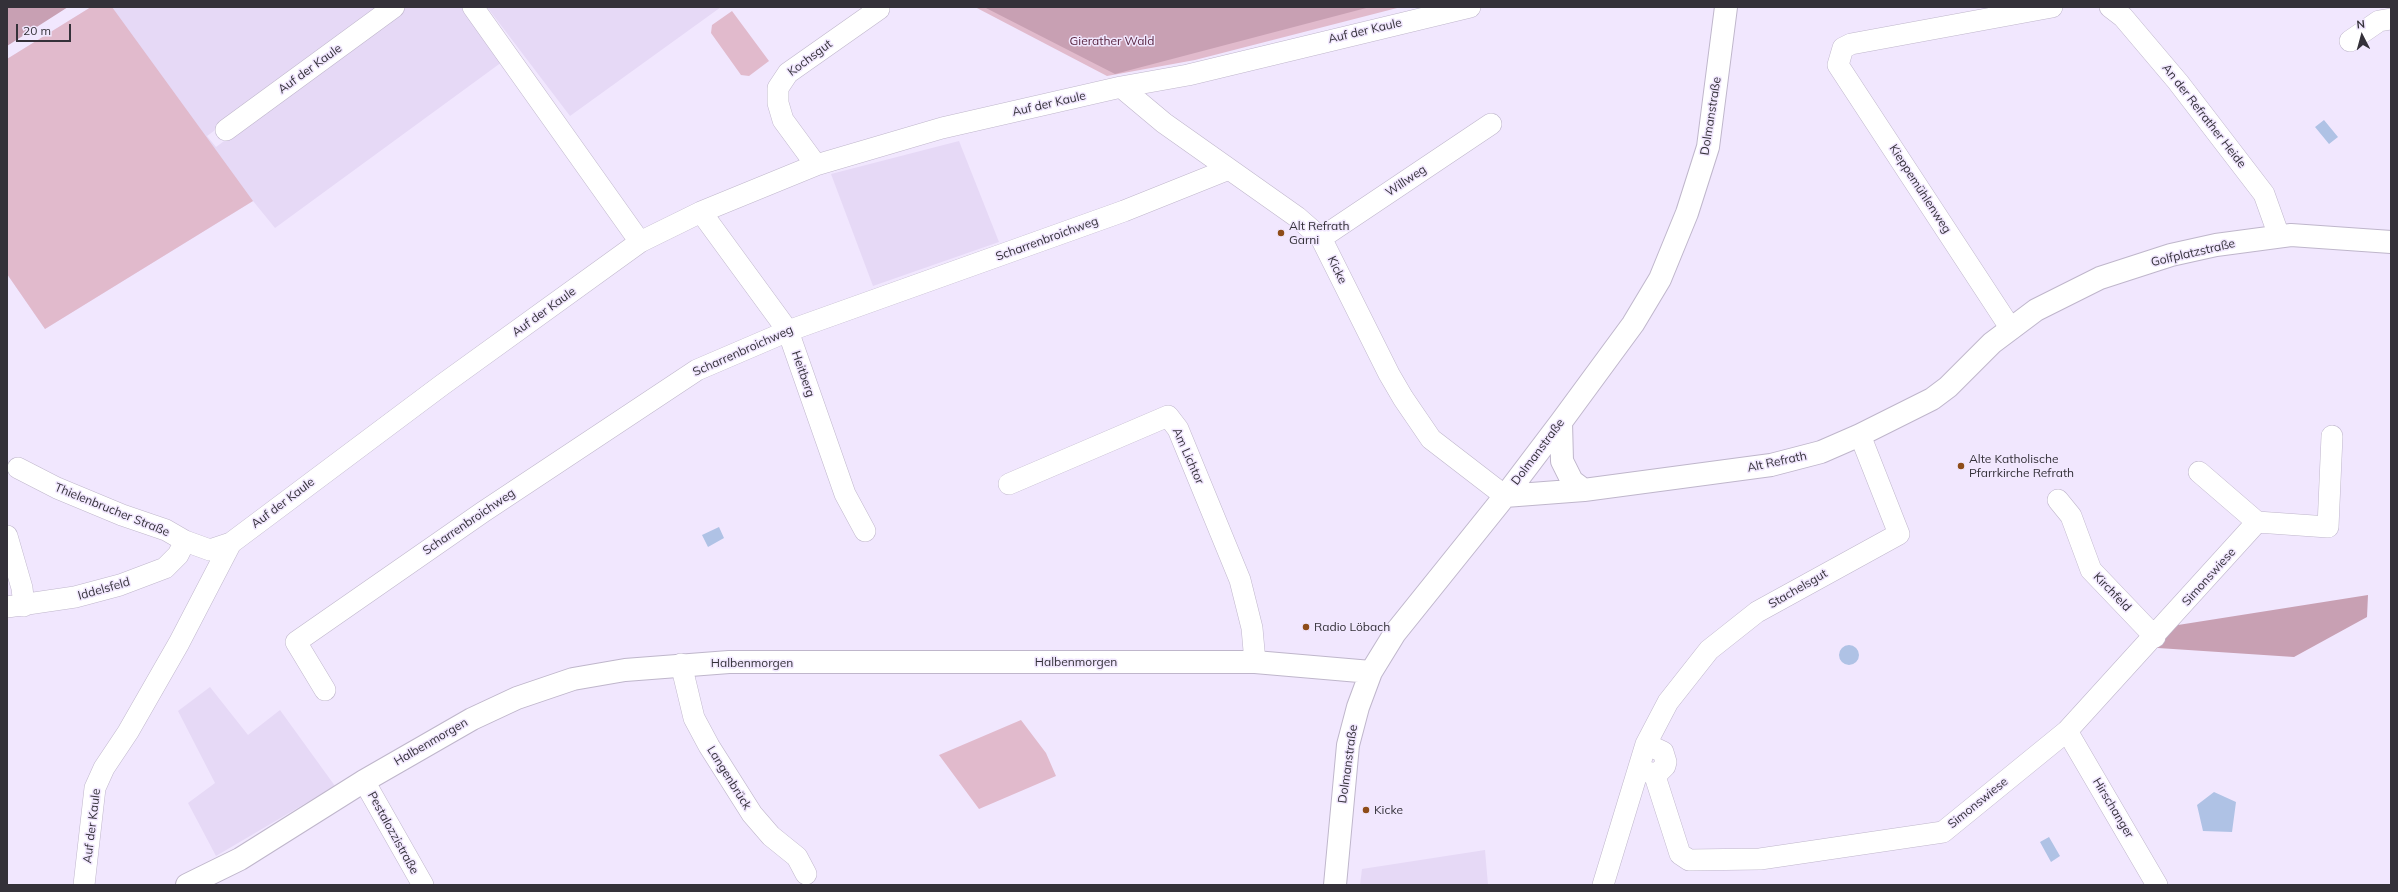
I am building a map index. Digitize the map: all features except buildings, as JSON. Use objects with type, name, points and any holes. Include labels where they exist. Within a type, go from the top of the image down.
[{"type":"street","name":"Auf der Kaule","points":[[226,130],[394,7]]},
{"type":"street","points":[[474,7],[640,242]]},
{"type":"street","name":"Auf der Kaule","points":[[84,885],[96,788],[101,775],[179,643],[231,543],[442,385],[640,242],[701,212],[816,165],[942,128],[1121,87],[1188,75],[1470,7]]},
{"type":"street","name":"Dolmanstraße","points":[[1335,885],[1348,745],[1358,707],[1371,672],[1395,633],[1505,496],[1561,422],[1647,303],[1660,279],[1687,213],[1708,147],[1726,7]]},
{"type":"street","name":"Kieppemühlenweg","points":[[2011,329],[1838,65],[1843,48],[1851,44],[2052,7]]},
{"type":"street","name":"An der Refrather Heide","points":[[2110,7],[2123,17],[2178,82],[2264,194],[2279,236]]},
{"type":"street","name":"Kochsgut","points":[[816,165],[783,120],[778,103],[778,88],[788,73],[880,9]]},
{"type":"street","points":[[2350,41],[2379,21],[2391,19]]},
{"type":"street","name":"Kicke","points":[[1121,87],[1164,123],[1297,217],[1321,238],[1373,344],[1407,404],[1432,439],[1505,496]]},
{"type":"street","name":"Willweg","points":[[1321,238],[1491,124]]},
{"type":"street","name":"Scharrenbroichweg","points":[[325,690],[296,642],[483,512],[697,370],[788,331],[1124,211],[1229,169]]},
{"type":"street","name":"Heitberg","points":[[701,212],[788,331],[845,494],[865,531]]},
{"type":"street","name":"Golfplatzstraße","points":[[2011,329],[2036,310],[2100,278],[2171,255],[2216,245],[2279,236],[2302,235],[2391,242]]},
{"type":"street","name":"Alt Refrath","points":[[1505,496],[1584,490],[1771,465],[1821,452],[1860,436],[1932,399],[2011,329]]},
{"type":"street","name":"Am Lichtor","points":[[1009,484],[1168,416],[1178,429],[1240,580],[1252,628],[1255,662]]},
{"type":"street","points":[[1561,422],[1562,462],[1572,481],[1584,490]]},
{"type":"street","name":"Stachelsgut","points":[[1603,885],[1646,770],[1646,744],[1668,702],[1709,650],[1757,612],[1899,534],[1860,436]]},
{"type":"street","points":[[2199,472],[2257,522],[2328,527],[2332,436]]},
{"type":"street","name":"Thielenbrucher Straße","points":[[18,468],[57,488],[122,515],[166,530],[185,541],[210,550],[231,543]]},
{"type":"street","name":"Kirchfeld","points":[[2058,500],[2071,516],[2091,570],[2155,637]]},
{"type":"street","name":"Simonswiese","points":[[1646,770],[1680,854],[1689,860],[1760,859],[1943,832],[2068,732],[2257,522]]},
{"type":"street","points":[[7,536],[22,588],[15,606]]},
{"type":"street","name":"Iddelsfeld","points":[[15,606],[75,597],[120,586],[165,568],[178,555],[185,541]]},
{"type":"street","name":"Halbenmorgen","points":[[187,885],[240,859],[364,781],[472,719],[517,698],[573,679],[625,670],[681,664],[729,662],[1255,662],[1371,672]]},
{"type":"street","name":"Langenbrück","points":[[681,664],[694,718],[709,746],[752,814],[771,836],[797,857],[806,874]]},
{"type":"street","name":"Hirschanger","points":[[2068,732],[2157,885]]},
{"type":"street","name":"Pestalozzistraße","points":[[364,781],[423,885]]},
{"type":"shaded area","points":[[91,7],[383,7],[207,136],[216,147],[406,7],[462,7],[502,62],[275,228],[253,201],[45,329],[7,274],[7,59]]},
{"type":"shaded area","points":[[487,7],[721,7],[570,116]]},
{"type":"shaded area","points":[[959,141],[999,242],[873,286],[831,174]]},
{"type":"shaded area","points":[[210,687],[248,735],[280,710],[335,786],[216,856],[188,803],[215,783],[178,711]]},
{"type":"shaded area","points":[[1485,850],[1488,885],[1360,885],[1362,869]]},
{"type":"green space","points":[[7,7],[68,7],[7,46]]},
{"type":"green space","points":[[91,7],[112,7],[253,201],[45,329],[7,274],[7,59]]},
{"type":"green space","name":"Gierather Wald","points":[[975,7],[1401,7],[1195,60],[1107,76]]},
{"type":"green space","name":"Gierather Wald","points":[[984,7],[1370,7],[1115,74]]},
{"type":"green space","points":[[732,11],[769,61],[749,76],[741,75],[711,33],[712,25]]},
{"type":"green space","points":[[2368,595],[2367,617],[2294,657],[2158,648],[2155,642],[2178,625]]},
{"type":"green space","points":[[1021,720],[1046,753],[1056,776],[979,809],[939,755]]},
{"type":"water","points":[[2324,120],[2338,137],[2329,144],[2315,127]]},
{"type":"water","points":[[719,527],[724,538],[708,547],[702,535]]},
{"type":"water","points":[[1849,645],[1856,648],[1859,655],[1856,662],[1849,665],[1842,662],[1839,655],[1842,648]]},
{"type":"water","points":[[2214,792],[2236,802],[2232,832],[2203,831],[2197,805]]},
{"type":"water","points":[[2049,837],[2060,856],[2051,862],[2040,842]]},
{"type":"place","name":"Alt Refrath Garni","points":[[1281,233]]},
{"type":"place","name":"Alte Katholische Pfarrkirche Refrath","points":[[1961,466]]},
{"type":"place","name":"Radio Löbach","points":[[1306,627]]},
{"type":"place","name":"Kicke","points":[[1366,810]]}]
